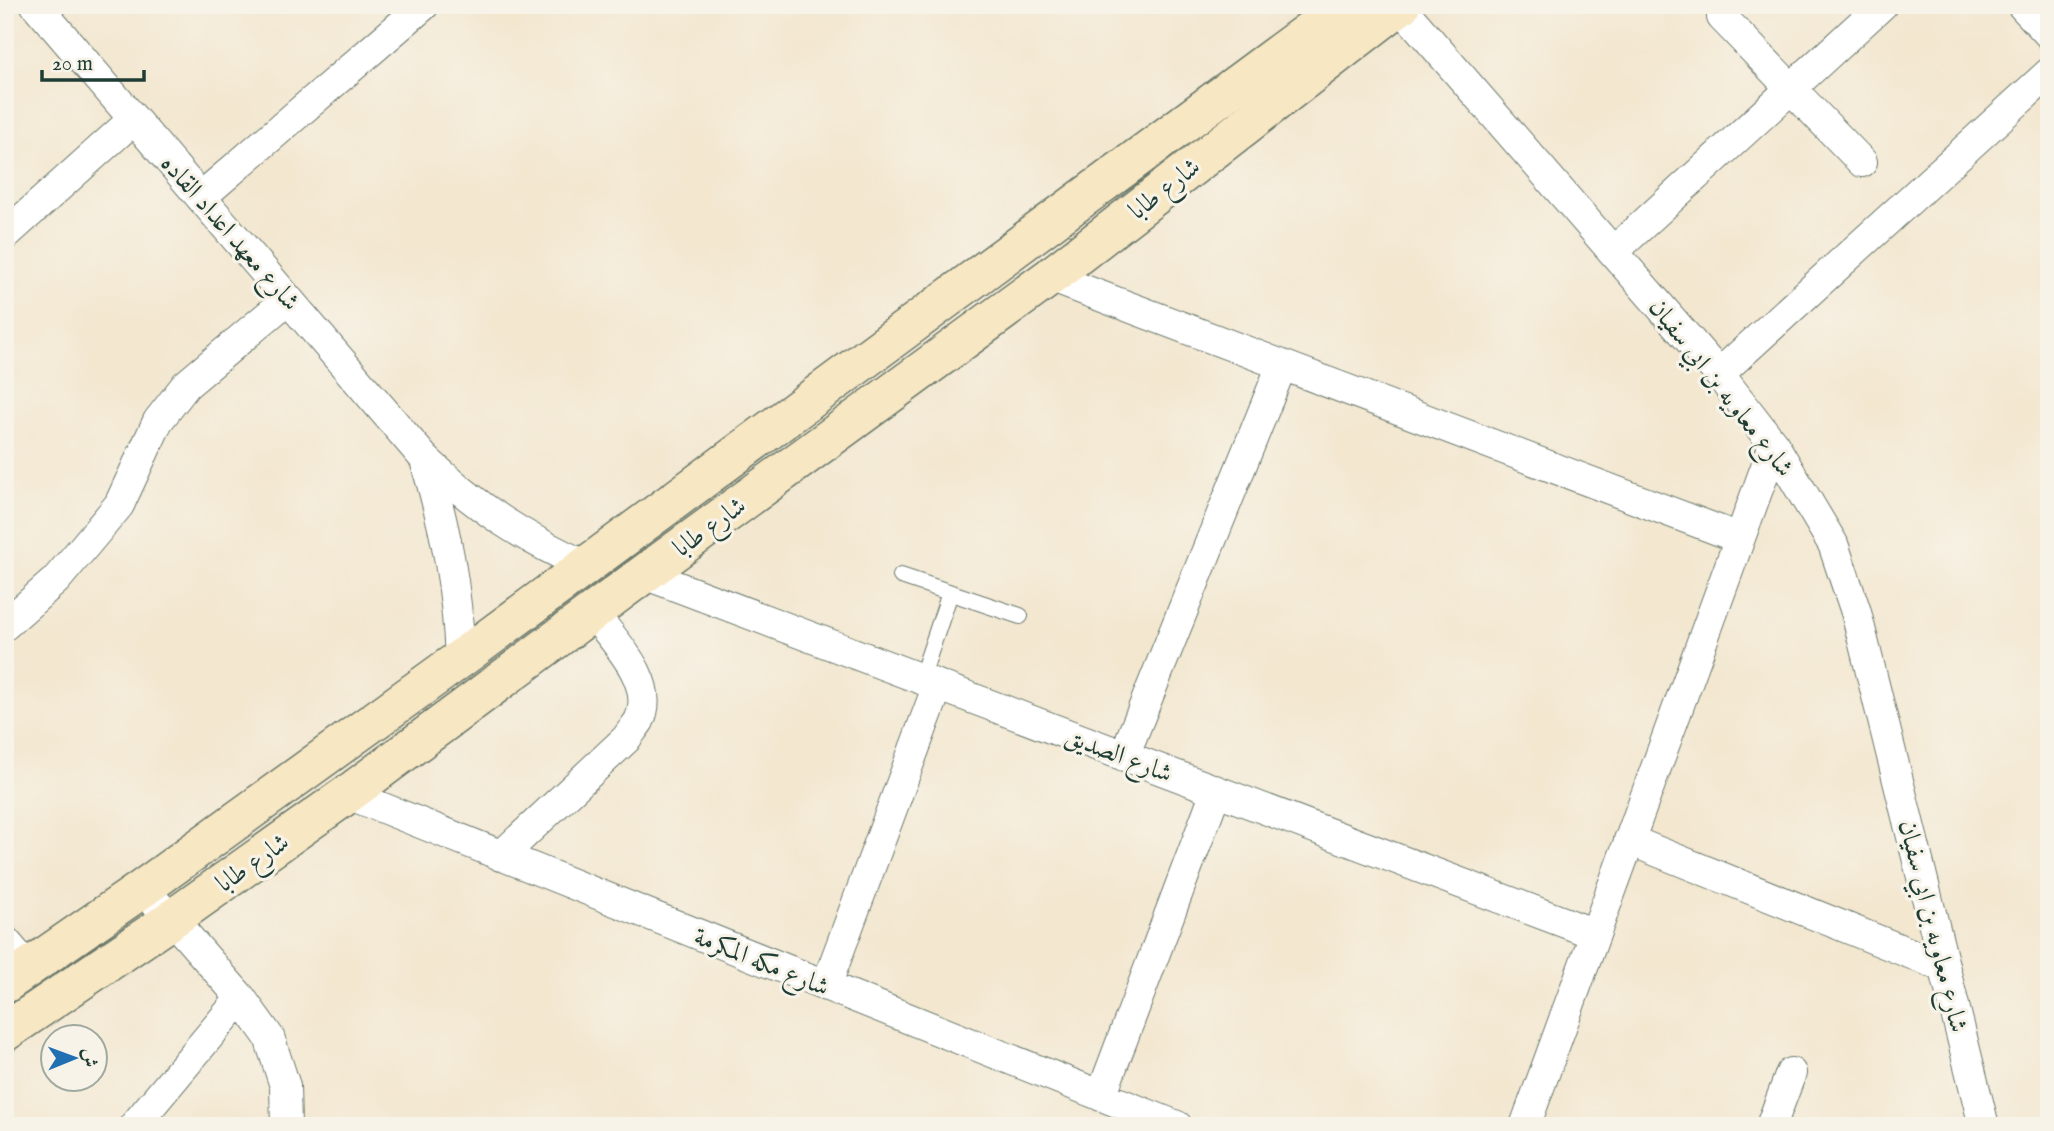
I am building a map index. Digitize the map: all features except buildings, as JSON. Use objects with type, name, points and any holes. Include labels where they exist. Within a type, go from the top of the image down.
[{"type":"street","name":"شارع معهد اعداد القاده","points":[[36,5],[425,460],[500,522],[542,546],[586,566]]},
{"type":"street","points":[[201,197],[424,5]]},
{"type":"street","name":"شارع طابا","points":[[13,964],[142,889],[460,659],[1344,5]]},
{"type":"street","points":[[1613,252],[1882,5]]},
{"type":"street","points":[[2022,5],[2049,34]]},
{"type":"street","name":"شارع طابا","points":[[5,1032],[172,919],[348,794],[644,573],[1050,277],[1400,6]]},
{"type":"street","name":"شارع معاويه بن ابي سفيان","points":[[1400,6],[1719,374],[1774,445],[1833,544],[1856,612],[1984,1126]]},
{"type":"street","points":[[1722,17],[1862,162]]},
{"type":"street","points":[[1719,374],[2049,73]]},
{"type":"street","points":[[5,235],[134,119]]},
{"type":"street","points":[[1050,277],[1740,538]]},
{"type":"street","points":[[5,625],[56,580],[119,505],[158,421],[186,385],[288,299]]},
{"type":"street","points":[[1124,756],[1282,365]]},
{"type":"street","points":[[1525,1126],[1774,445]]},
{"type":"street","name":"شارع معهد اعداد القاده","points":[[425,460],[451,557],[460,659]]},
{"type":"street","name":"شارع الصديق","points":[[644,573],[1595,934]]},
{"type":"street","points":[[501,856],[626,739],[640,719],[642,698],[639,675],[592,612]]},
{"type":"street","points":[[826,986],[929,682]]},
{"type":"street","points":[[1101,1096],[1216,790]]},
{"type":"street","name":"شارع مكه المكرمة","points":[[348,794],[1177,1126]]},
{"type":"street","points":[[1629,840],[1944,967]]},
{"type":"street","points":[[142,889],[172,919],[241,999],[269,1037],[285,1086],[286,1126]]},
{"type":"street","points":[[134,1126],[241,999]]},
{"type":"street","points":[[1771,1126],[1791,1073]]},
{"type":"lane","points":[[901,576],[1020,616]]},
{"type":"lane","points":[[929,682],[950,593]]}]
